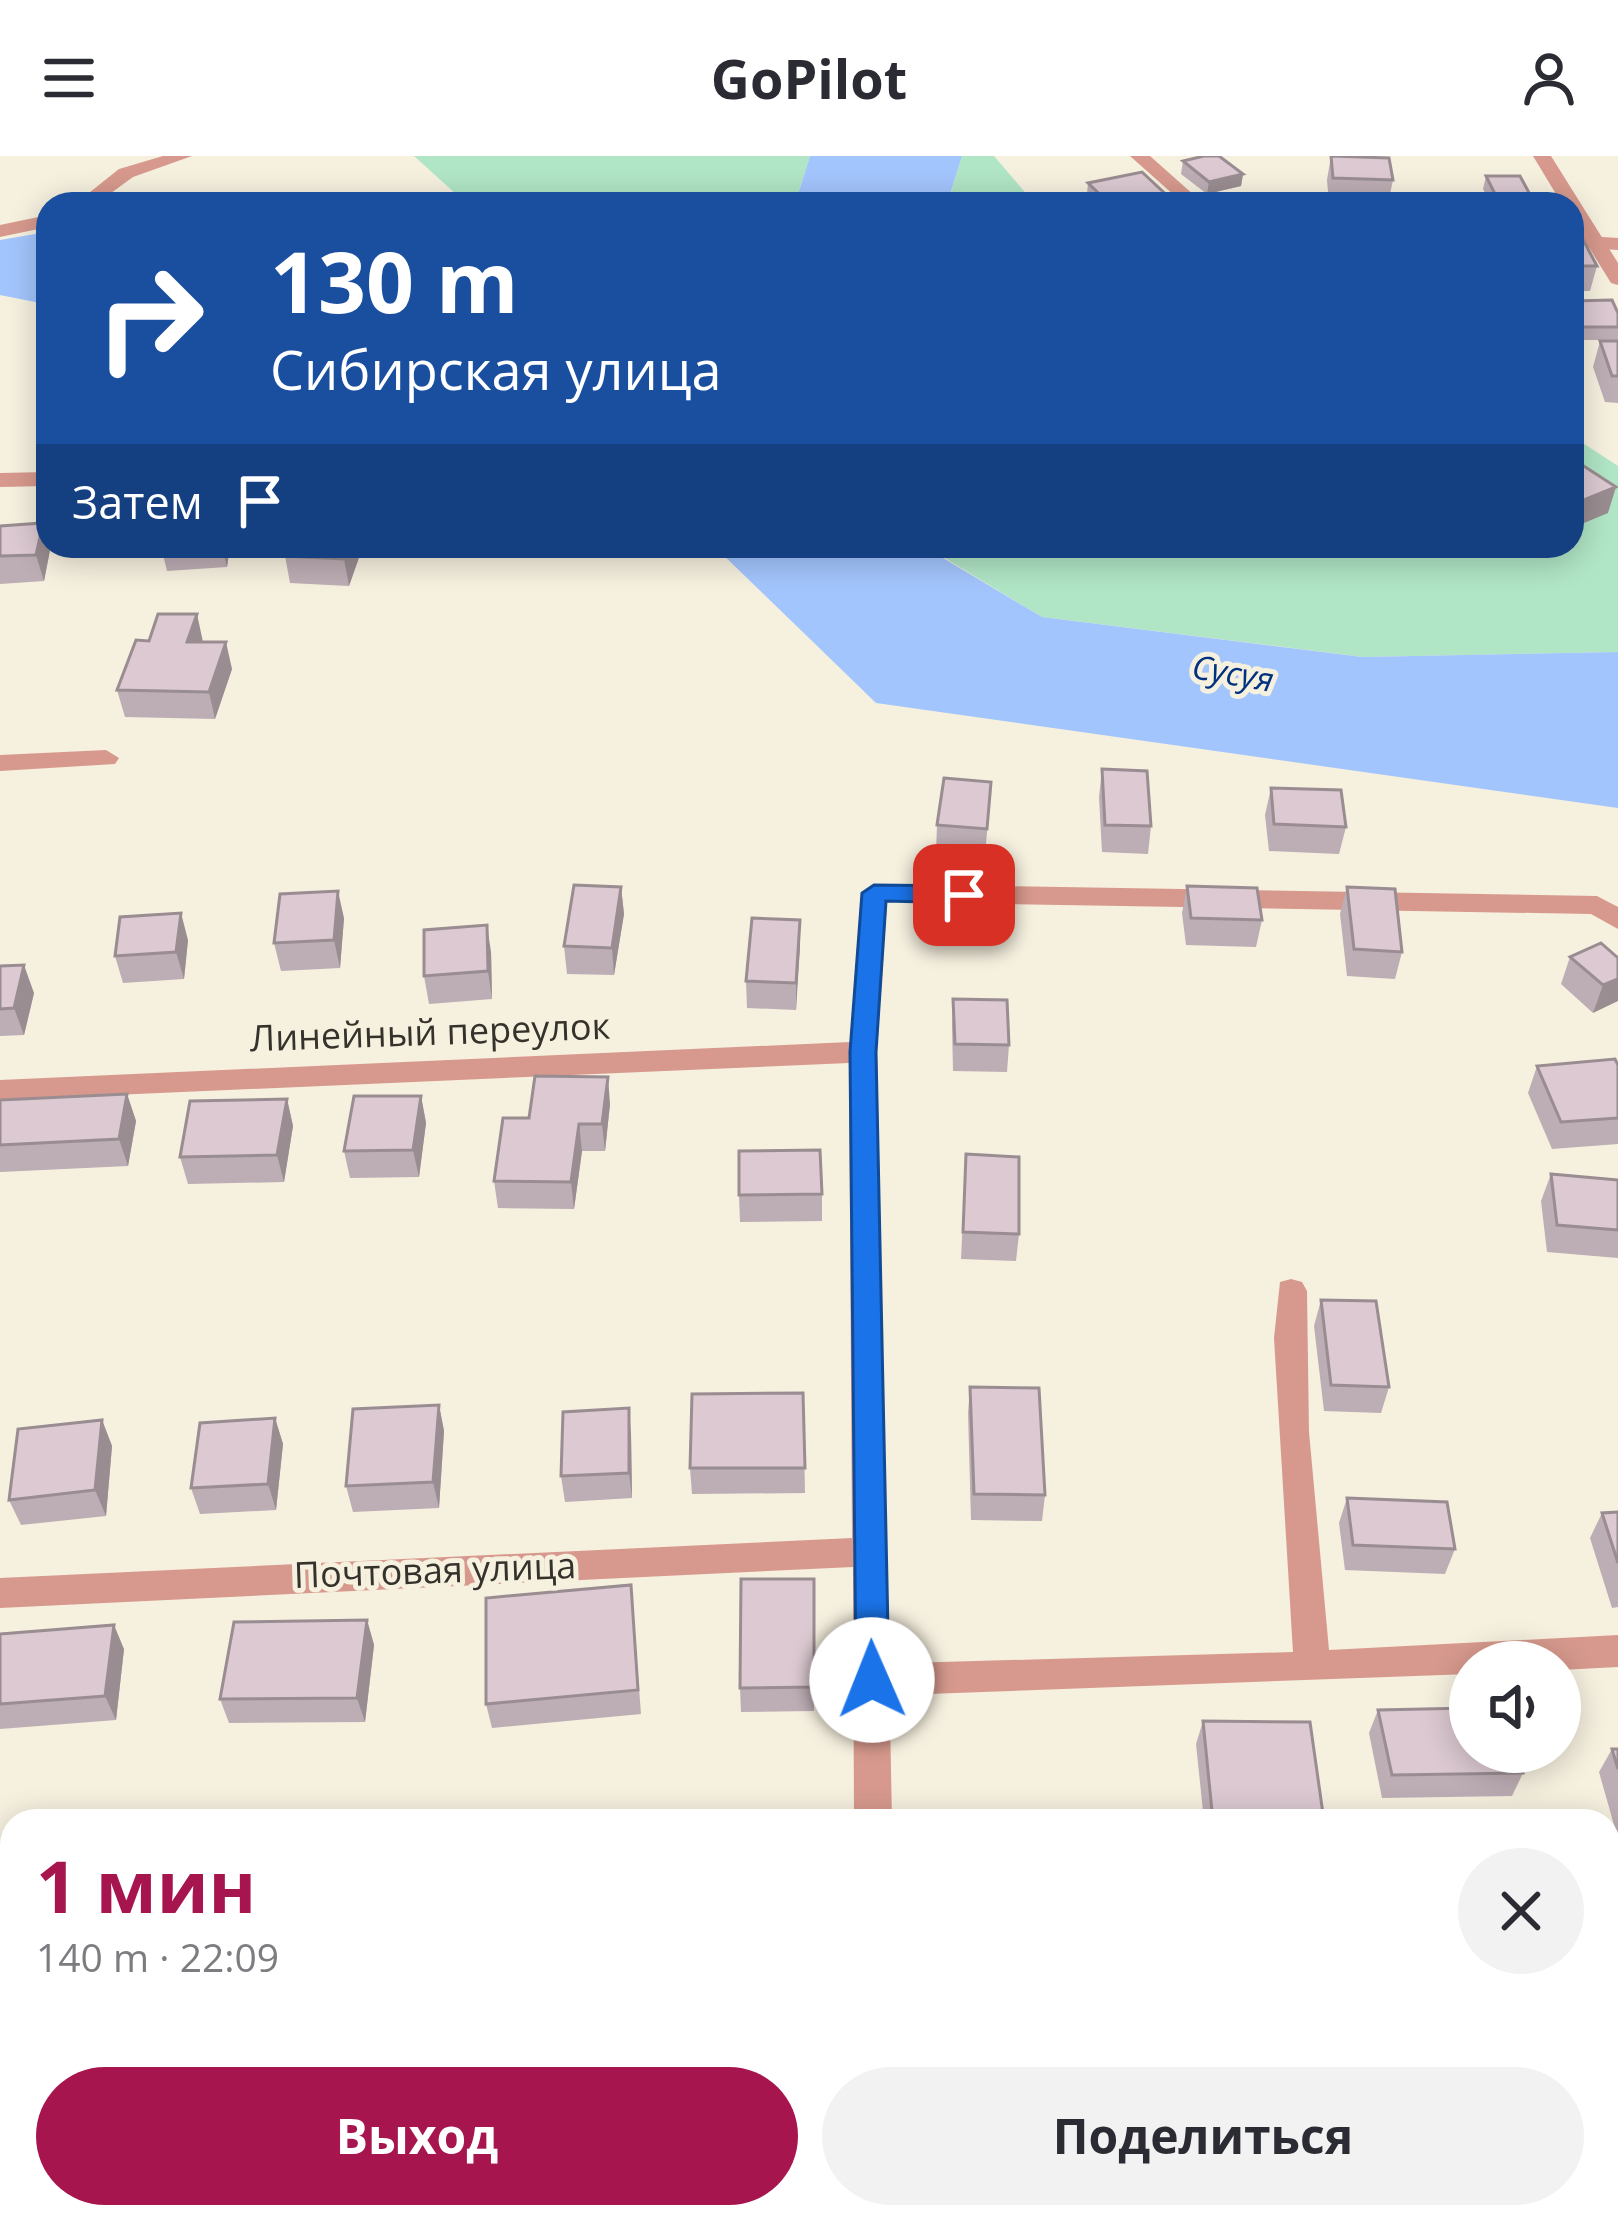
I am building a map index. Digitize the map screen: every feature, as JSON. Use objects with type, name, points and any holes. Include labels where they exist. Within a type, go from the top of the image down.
[{"type":"street","points":[[100,192],[126,173],[183,156]]},
{"type":"street","points":[[1139,156],[1181,192]]},
{"type":"street","points":[[1542,156],[1565,192]]},
{"type":"street","points":[[1584,223],[1618,279]]},
{"type":"street","points":[[0,231],[36,224]]},
{"type":"street","points":[[1584,242],[1618,244]]},
{"type":"street","points":[[0,480],[36,479]]},
{"type":"street","points":[[0,763],[106,758]]},
{"type":"street","points":[[873,1809],[863,1052],[874,893],[1607,913]]},
{"type":"street","name":"Линейный переулок","points":[[0,1090],[863,1052]]},
{"type":"street","points":[[1291,1291],[1289,1427],[1306,1550],[1312,1667]]},
{"type":"street","name":"Почтовая улица","points":[[0,1593],[871,1552]]},
{"type":"street","points":[[872,1680],[1312,1667],[1618,1651]]},
{"type":"green space","points":[[414,156],[810,156],[799,192],[454,192]]},
{"type":"green space","points":[[962,156],[994,156],[1025,192],[951,192]]},
{"type":"green space","points":[[1584,444],[1618,466],[1618,652],[1364,657],[1042,617],[945,558],[1584,558]]},
{"type":"water","points":[[810,156],[962,156],[951,192],[799,192]]},
{"type":"water","points":[[36,234],[36,302],[0,295],[0,240]]},
{"type":"water","name":"Сусуя","points":[[726,558],[943,558],[1042,617],[1363,657],[1618,652],[1618,808],[876,703]]},
{"type":"building","points":[[1219,156],[1243,174],[1209,182],[1183,161]]},
{"type":"building","points":[[1331,156],[1389,158],[1393,180],[1333,178]]},
{"type":"building","points":[[1142,172],[1163,192],[1097,192],[1088,183]]},
{"type":"building","points":[[1486,176],[1520,176],[1529,192],[1494,192]]},
{"type":"building","points":[[1584,242],[1597,266],[1584,266]]},
{"type":"building","points":[[1612,300],[1618,327],[1584,327],[1584,301]]},
{"type":"building","points":[[1600,341],[1618,341],[1618,376],[1612,376]]},
{"type":"building","points":[[1584,466],[1616,487],[1584,500]]},
{"type":"building","points":[[36,523],[36,555],[0,556],[0,526]]},
{"type":"building","points":[[158,614],[197,614],[187,642],[226,642],[209,692],[117,690],[136,640],[149,641]]},
{"type":"building","points":[[1102,769],[1147,771],[1151,826],[1105,825]]},
{"type":"building","points":[[944,778],[991,782],[987,829],[937,825]]},
{"type":"building","points":[[1271,788],[1341,790],[1346,827],[1274,824]]},
{"type":"building","points":[[574,885],[621,887],[612,948],[564,946]]},
{"type":"building","points":[[1187,886],[1257,888],[1262,920],[1191,918]]},
{"type":"building","points":[[1347,887],[1395,889],[1402,952],[1354,949]]},
{"type":"building","points":[[338,891],[334,940],[274,943],[280,894]]},
{"type":"building","points":[[181,913],[176,952],[115,956],[120,917]]},
{"type":"building","points":[[752,918],[800,920],[796,983],[746,981]]},
{"type":"building","points":[[487,925],[488,971],[424,976],[424,930]]},
{"type":"building","points":[[1601,943],[1618,958],[1618,979],[1603,985],[1570,957]]},
{"type":"building","points":[[24,965],[14,1008],[0,1009],[0,966]]},
{"type":"building","points":[[953,999],[1007,1000],[1009,1045],[955,1044]]},
{"type":"building","points":[[1615,1059],[1618,1118],[1561,1122],[1537,1066]]},
{"type":"building","points":[[535,1076],[608,1077],[602,1124],[579,1124],[571,1182],[494,1181],[503,1118],[529,1118]]},
{"type":"building","points":[[127,1094],[119,1139],[0,1145],[0,1100]]},
{"type":"building","points":[[354,1096],[421,1096],[413,1150],[344,1151]]},
{"type":"building","points":[[287,1099],[277,1155],[180,1157],[190,1101]]},
{"type":"building","points":[[820,1150],[822,1194],[739,1195],[739,1151]]},
{"type":"building","points":[[966,1154],[1019,1157],[1019,1234],[963,1232]]},
{"type":"building","points":[[1551,1174],[1618,1180],[1618,1230],[1557,1225]]},
{"type":"building","points":[[1321,1300],[1376,1301],[1389,1387],[1331,1385]]},
{"type":"building","points":[[970,1387],[1039,1388],[1045,1495],[974,1494]]},
{"type":"building","points":[[803,1393],[805,1468],[690,1468],[692,1394]]},
{"type":"building","points":[[439,1405],[433,1482],[346,1486],[353,1409]]},
{"type":"building","points":[[629,1408],[629,1473],[561,1476],[563,1412]]},
{"type":"building","points":[[275,1418],[268,1484],[191,1488],[200,1423]]},
{"type":"building","points":[[102,1420],[95,1490],[9,1500],[18,1429]]},
{"type":"building","points":[[1347,1498],[1447,1502],[1455,1549],[1353,1545]]},
{"type":"building","points":[[1618,1512],[1618,1563],[1602,1513]]},
{"type":"building","points":[[741,1579],[814,1579],[814,1687],[740,1688]]},
{"type":"building","points":[[631,1585],[638,1690],[486,1704],[486,1598]]},
{"type":"building","points":[[367,1620],[357,1698],[220,1699],[234,1622]]},
{"type":"building","points":[[114,1625],[105,1696],[0,1704],[0,1634]]},
{"type":"building","points":[[1449,1708],[1449,1773],[1523,1773],[1392,1775],[1378,1710]]},
{"type":"building","points":[[1203,1721],[1310,1722],[1322,1809],[1212,1809]]},
{"type":"route","points":[[872,1680],[863,1052],[874,893],[964,895]]}]
